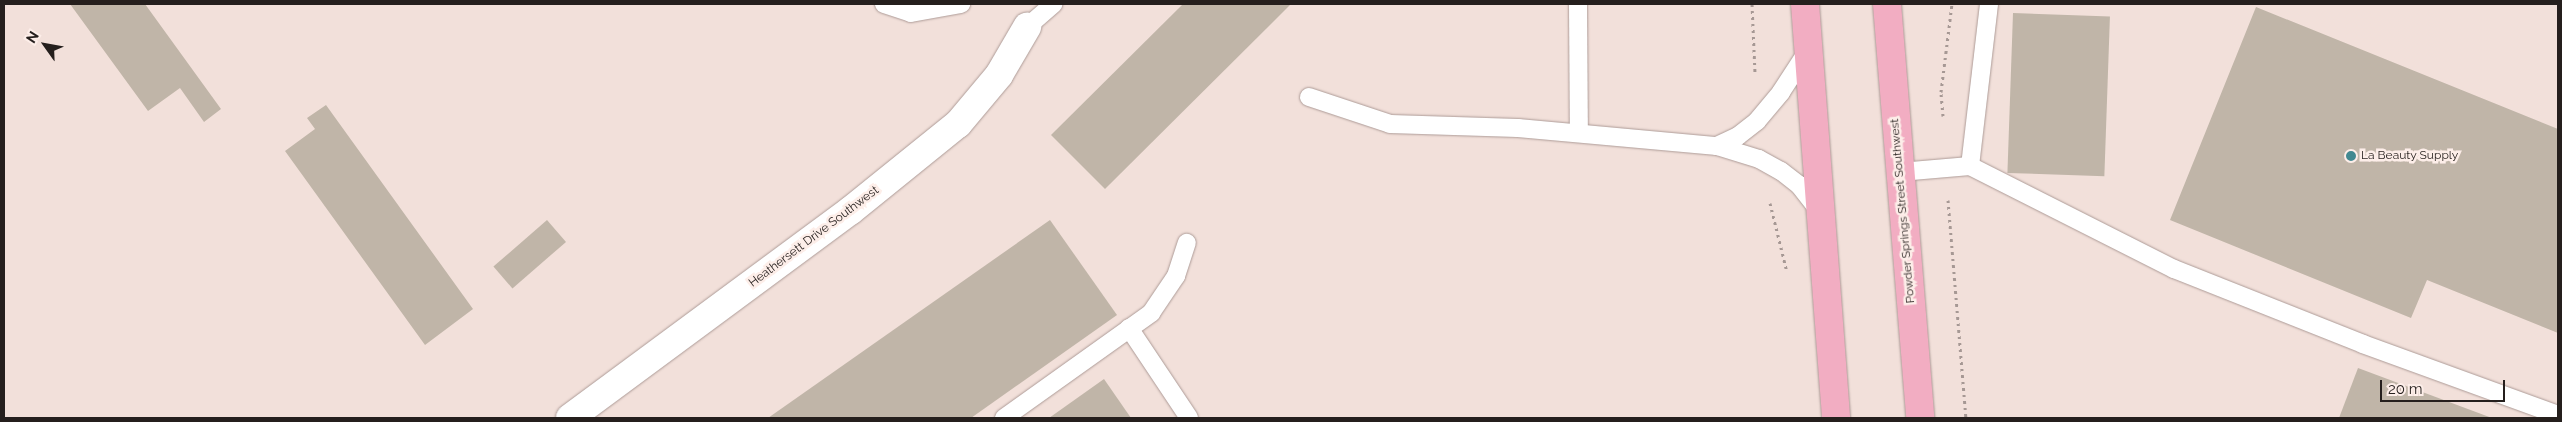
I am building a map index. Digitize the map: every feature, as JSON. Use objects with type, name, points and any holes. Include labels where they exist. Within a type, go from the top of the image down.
[{"type":"main road","points":[[1805,4],[1836,418]]},
{"type":"main road","name":"Powder Springs Street Southwest","points":[[1887,4],[1920,418]]},
{"type":"street","name":"Heathersett Drive Southwest","points":[[576,417],[850,211],[958,124],[999,75],[1027,27]]},
{"type":"lane","points":[[884,4],[911,13],[961,4]]},
{"type":"lane","points":[[1027,27],[1053,4]]},
{"type":"lane","points":[[1578,4],[1579,133]]},
{"type":"lane","points":[[1970,166],[1989,4]]},
{"type":"lane","points":[[1717,146],[1738,136],[1757,121],[1781,92],[1808,49]]},
{"type":"lane","points":[[1309,97],[1390,124],[1579,133],[1717,146],[1759,159],[1799,185],[1821,213]]},
{"type":"lane","points":[[1900,172],[1970,166],[2174,269],[2363,344],[2558,415]]},
{"type":"lane","points":[[1004,418],[1151,313],[1166,296],[1187,243]]},
{"type":"lane","points":[[1129,328],[1189,418]]},
{"type":"path","points":[[1752,4],[1757,121]]},
{"type":"path","points":[[1952,4],[1941,92],[1966,418]]},
{"type":"path","points":[[1759,159],[1788,278]]},
{"type":"building","points":[[70,4],[145,4],[221,109],[204,122],[180,88],[148,111]]},
{"type":"building","points":[[1183,4],[1291,4],[1105,189],[1051,135]]},
{"type":"building","points":[[2256,7],[2558,129],[2558,333],[2427,280],[2411,318],[2170,220]]},
{"type":"building","points":[[2013,13],[2110,16],[2104,176],[2007,173]]},
{"type":"building","points":[[326,105],[473,309],[425,345],[285,151],[315,129],[307,118]]},
{"type":"building","points":[[547,220],[566,242],[512,288],[493,267]]},
{"type":"building","points":[[1050,220],[1117,315],[971,418],[768,418]]},
{"type":"building","points":[[2358,368],[2492,418],[2339,418]]},
{"type":"building","points":[[1104,379],[1131,418],[1049,418]]},
{"type":"place","name":"La Beauty Supply","points":[[2351,156]]}]
